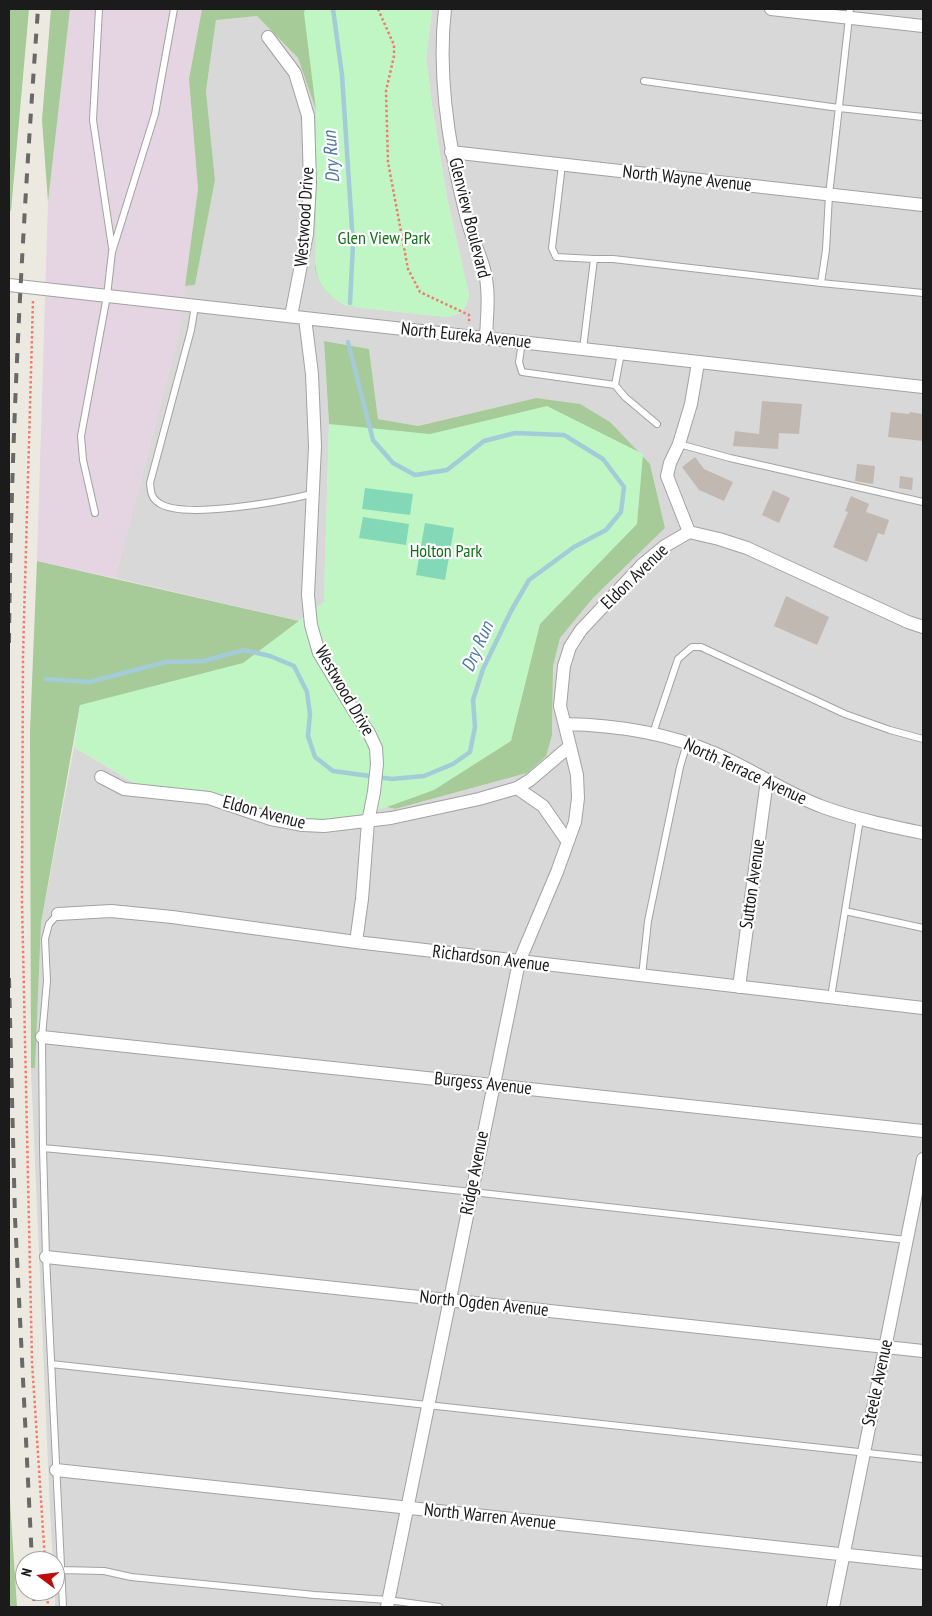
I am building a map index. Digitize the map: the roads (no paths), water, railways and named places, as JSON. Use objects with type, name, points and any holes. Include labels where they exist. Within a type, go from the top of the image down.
[{"type":"street","name":"Glenview Boulevard","points":[[445,9],[442,68],[451,152],[466,218],[484,271],[488,298],[486,337]]},
{"type":"street","points":[[771,9],[850,13],[923,26]]},
{"type":"street","name":"Westwood Drive","points":[[268,38],[295,73],[308,116],[310,183],[307,234],[303,264],[291,316]]},
{"type":"street","name":"North Wayne Avenue","points":[[451,152],[923,205]]},
{"type":"street","name":"North Eureka Avenue","points":[[9,285],[923,387]]},
{"type":"street","name":"Westwood Drive","points":[[305,318],[312,374],[314,446],[308,596],[311,625],[319,653],[354,712],[370,733],[376,748],[377,764],[368,822],[362,899],[356,942]]},
{"type":"street","points":[[698,363],[691,404],[667,476],[689,532],[747,548],[908,622],[923,627]]},
{"type":"street","name":"Eldon Avenue","points":[[101,778],[124,789],[209,798],[271,818],[303,825],[324,826],[368,822],[478,799],[517,788],[530,780],[570,746],[560,706],[564,666],[570,647],[581,630],[642,565],[665,546],[689,532]]},
{"type":"street","name":"North Terrace Avenue","points":[[565,724],[591,724],[653,733],[687,743],[714,753],[802,798],[860,819],[923,833]]},
{"type":"street","name":"Ridge Avenue","points":[[387,1604],[519,962],[575,822],[578,798],[577,775],[570,746]]},
{"type":"street","name":"Sutton Avenue","points":[[738,987],[767,780]]},
{"type":"street","points":[[517,788],[543,806],[568,842]]},
{"type":"street","name":"Richardson Avenue","points":[[58,914],[111,911],[519,962],[923,1008]]},
{"type":"street","name":"Burgess Avenue","points":[[42,1038],[923,1131]]},
{"type":"street","name":"Steele Avenue","points":[[834,1607],[923,1160]]},
{"type":"street","name":"North Ogden Avenue","points":[[46,1257],[923,1351]]},
{"type":"street","name":"North Warren Avenue","points":[[56,1470],[923,1562]]},
{"type":"lane","points":[[99,9],[93,120],[112,252]]},
{"type":"lane","points":[[95,513],[83,460],[81,436],[107,296],[112,252],[155,114],[174,9]]},
{"type":"lane","points":[[821,283],[850,13]]},
{"type":"lane","points":[[644,81],[839,108],[923,117]]},
{"type":"lane","points":[[562,165],[552,248],[556,256],[613,259],[923,293]]},
{"type":"lane","points":[[584,349],[594,259]]},
{"type":"lane","points":[[195,306],[191,330],[150,483],[151,496],[159,504],[172,508],[210,509],[280,501],[312,494]]},
{"type":"lane","points":[[522,342],[519,362],[522,372],[616,385],[626,397],[657,424]]},
{"type":"lane","points":[[616,385],[621,353]]},
{"type":"lane","points":[[679,444],[730,458],[923,502]]},
{"type":"lane","points":[[653,733],[678,660],[692,647],[701,647],[845,714],[890,730],[923,739]]},
{"type":"lane","points":[[642,976],[652,904],[680,767],[687,743]]},
{"type":"lane","points":[[831,997],[860,819]]},
{"type":"lane","points":[[845,912],[923,928]]},
{"type":"lane","points":[[58,914],[49,924],[45,939],[47,981],[42,1038],[42,1148],[60,1551]]},
{"type":"lane","points":[[42,1148],[472,1192],[907,1240]]},
{"type":"lane","points":[[51,1364],[923,1459]]},
{"type":"lane","points":[[65,1570],[104,1571],[131,1577],[387,1604],[439,1607]]},
{"type":"waterway","name":"Dry Run","points":[[333,9],[342,75],[353,244],[350,303]]},
{"type":"waterway","name":"Dry Run","points":[[46,679],[89,682],[166,662],[203,661],[244,650],[270,656],[294,666],[307,692],[310,714],[308,736],[315,757],[333,771],[392,779],[424,776],[453,764],[470,752],[475,727],[473,700],[483,669],[511,611],[529,580],[574,547],[606,530],[621,512],[624,487],[603,459],[564,435],[515,433],[484,441],[447,470],[415,475],[393,463],[373,440],[348,342]]},
{"type":"railway","points":[[9,643],[12,484],[19,326],[27,167],[38,9]]},
{"type":"railway","points":[[9,978],[15,1218],[32,1551]]},
{"type":"railway","points":[[35,1601],[35,1607]]},
{"type":"park label","name":"Glen View Park","points":[[384,239]]},
{"type":"park label","name":"Holton Park","points":[[446,552]]}]
